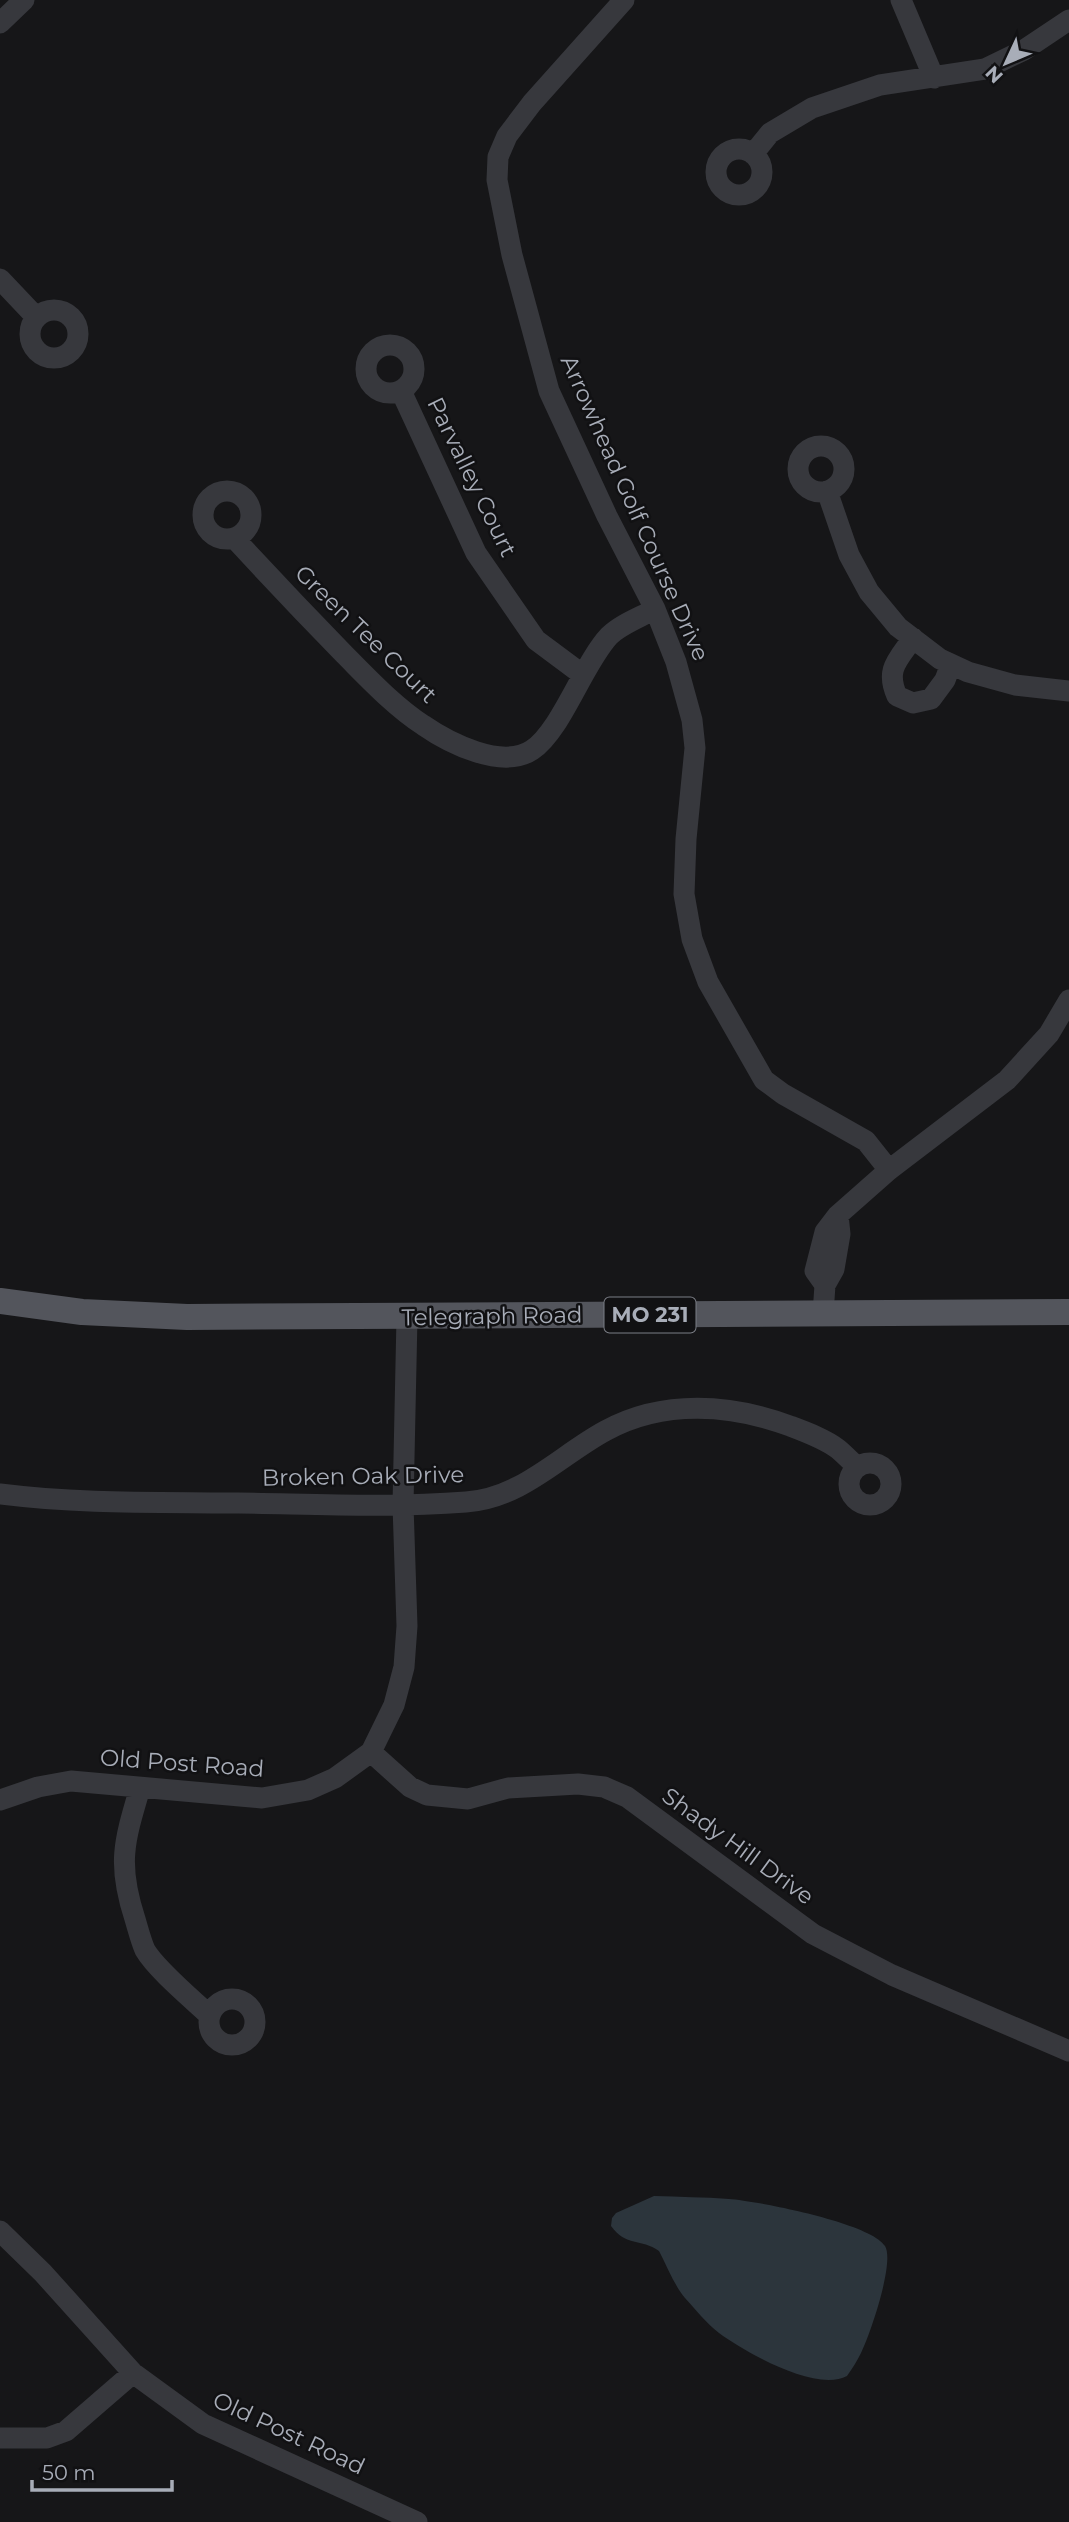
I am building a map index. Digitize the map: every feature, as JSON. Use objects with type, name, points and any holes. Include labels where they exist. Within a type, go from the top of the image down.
[{"type":"main road","name":"Telegraph Road","points":[[0,1301],[132,1315],[407,1317],[1069,1312]]},
{"type":"street","points":[[0,23],[24,0]]},
{"type":"street","name":"Arrowhead Golf Course Drive","points":[[624,0],[532,103],[507,136],[499,157],[497,180],[512,255],[549,391],[596,495],[655,609],[676,662],[692,720],[695,748],[686,838],[684,894],[692,939],[708,982],[764,1080],[783,1094],[866,1141],[889,1170]]},
{"type":"street","points":[[901,0],[933,78]]},
{"type":"street","points":[[753,155],[769,133],[812,108],[880,85],[985,69],[1024,50],[1069,20]]},
{"type":"street","points":[[0,279],[36,317]]},
{"type":"street","name":"Parvalley Court","points":[[401,391],[477,553],[536,640],[583,675]]},
{"type":"street","points":[[827,491],[849,555],[869,592],[898,627],[940,659],[968,672],[1015,685],[1069,691]]},
{"type":"street","name":"Green Tee Court","points":[[234,538],[372,682],[423,725],[466,748],[505,758],[520,756],[533,750],[557,720],[610,635],[655,609]]},
{"type":"street","points":[[914,638],[893,666],[891,682],[897,696],[913,703],[931,699],[945,680],[951,664]]},
{"type":"street","points":[[823,1314],[825,1285],[834,1269],[840,1234],[838,1215],[889,1170],[1007,1080],[1049,1034],[1069,1000]]},
{"type":"street","name":"Old Post Road","points":[[0,1800],[27,1790],[71,1780],[262,1798],[307,1790],[335,1778],[370,1752],[394,1705],[404,1667],[407,1626],[403,1505],[407,1317]]},
{"type":"street","name":"Broken Oak Drive","points":[[0,1494],[81,1502],[403,1505],[465,1502],[503,1494],[537,1478],[608,1429],[647,1415],[675,1409],[731,1410],[762,1416],[803,1431],[836,1448],[857,1467]]},
{"type":"street","name":"Shady Hill Drive","points":[[370,1752],[410,1787],[427,1795],[468,1798],[508,1788],[578,1784],[604,1787],[627,1797],[813,1934],[891,1975],[1069,2051]]},
{"type":"street","points":[[140,1788],[127,1833],[123,1864],[128,1895],[146,1951],[175,1984],[209,2015]]},
{"type":"street","name":"Old Post Road","points":[[0,2231],[43,2273],[133,2373],[203,2424],[417,2522]]},
{"type":"street","points":[[0,2438],[47,2438],[66,2431],[133,2373]]},
{"type":"shaded area","points":[[654,2196],[729,2199],[787,2209],[859,2229],[885,2246],[887,2267],[880,2299],[865,2344],[847,2376],[834,2380],[818,2379],[781,2368],[746,2350],[710,2325],[681,2293],[659,2251],[622,2237],[611,2226],[616,2213]]}]
